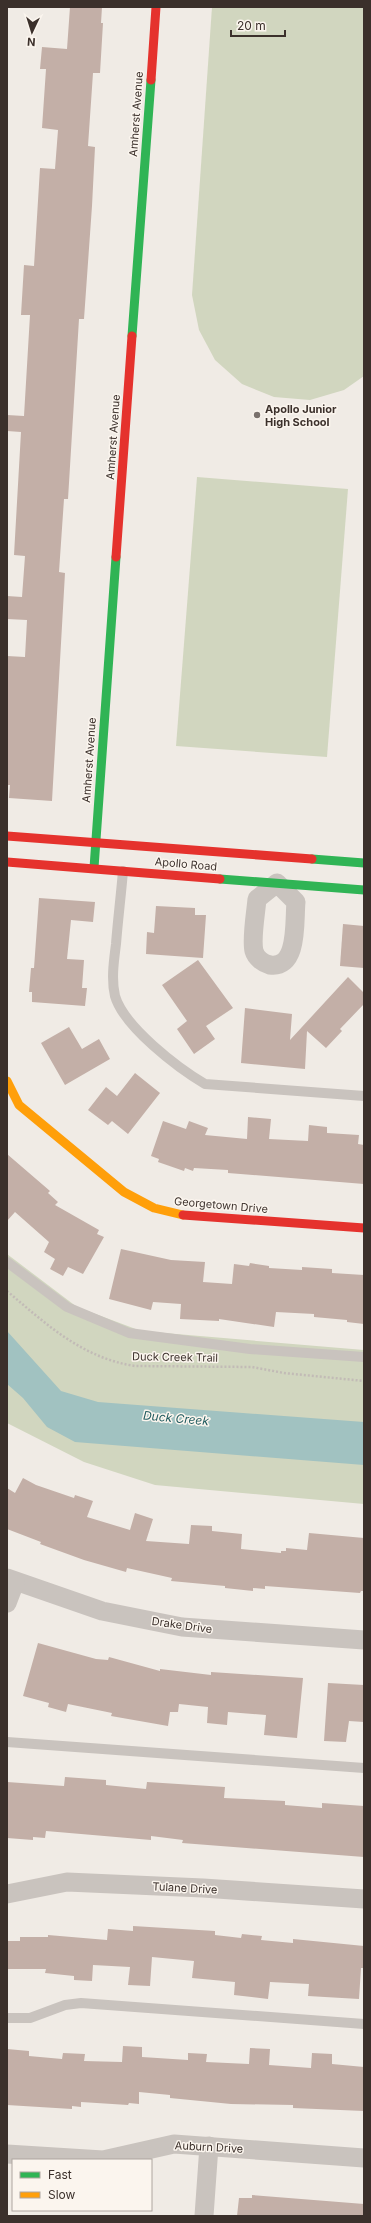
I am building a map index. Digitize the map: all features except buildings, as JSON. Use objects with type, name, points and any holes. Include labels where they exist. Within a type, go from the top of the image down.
[{"type":"street","name":"Amherst Avenue","points":[[94,868],[156,7]]},
{"type":"street","name":"Apollo Road","points":[[7,836],[364,863]]},
{"type":"street","points":[[278,876],[279,856]]},
{"type":"street","name":"Apollo Road","points":[[7,862],[123,871],[278,876],[364,890]]},
{"type":"street","name":"Georgetown Drive","points":[[7,1081],[19,1105],[124,1192],[154,1208],[176,1214],[364,1228]]},
{"type":"street","points":[[7,1603],[11,1580]]},
{"type":"street","name":"Drake Drive","points":[[11,1580],[102,1611],[182,1627],[364,1640]]},
{"type":"street","name":"Tulane Drive","points":[[7,1894],[67,1882],[203,1888],[364,1899]]},
{"type":"street","name":"Auburn Drive","points":[[107,2159],[174,2144],[364,2158]]},
{"type":"street","points":[[204,2216],[209,2146]]},
{"type":"street","name":"Auburn Drive","points":[[7,2154],[87,2159]]},
{"type":"lane","points":[[123,871],[113,972],[115,995],[123,1014],[153,1045],[184,1072],[205,1084],[364,1096]]},
{"type":"lane","points":[[7,1262],[67,1307],[129,1333],[250,1348],[364,1357]]},
{"type":"lane","points":[[7,1742],[364,1768]]},
{"type":"lane","points":[[7,2018],[30,2018],[65,2005],[81,2003],[364,2024]]},
{"type":"path","name":"Duck Creek Trail","points":[[7,1291],[58,1334],[82,1349],[119,1364],[135,1366],[252,1367],[284,1373],[364,1382]]},
{"type":"green space","points":[[212,7],[364,7],[364,376],[344,390],[310,400],[274,397],[242,384],[215,360],[199,330],[192,295]]},
{"type":"green space","points":[[197,477],[348,489],[327,757],[176,746]]},
{"type":"green space","points":[[7,1254],[77,1307],[141,1331],[364,1350],[364,1504],[155,1485],[84,1462],[7,1423]]},
{"type":"water","name":"Duck Creek","points":[[7,1331],[61,1391],[98,1402],[364,1422],[364,1465],[75,1442],[47,1427],[23,1398],[7,1384]]},
{"type":"traffic: fast","points":[[132,336],[151,80]]},
{"type":"traffic: fast","points":[[94,868],[116,557]]},
{"type":"traffic: fast","points":[[312,859],[364,863]]},
{"type":"traffic: fast","points":[[220,879],[364,890]]},
{"type":"traffic: slow","points":[[7,1081],[19,1105],[124,1192],[154,1208],[183,1215]]},
{"type":"traffic: jam","points":[[151,80],[156,7]]},
{"type":"traffic: jam","points":[[116,557],[132,336]]},
{"type":"traffic: jam","points":[[7,836],[312,859]]},
{"type":"traffic: jam","points":[[7,862],[220,879]]},
{"type":"traffic: jam","points":[[183,1215],[364,1228]]},
{"type":"place","name":"Apollo Junior High School","points":[[257,415]]}]
